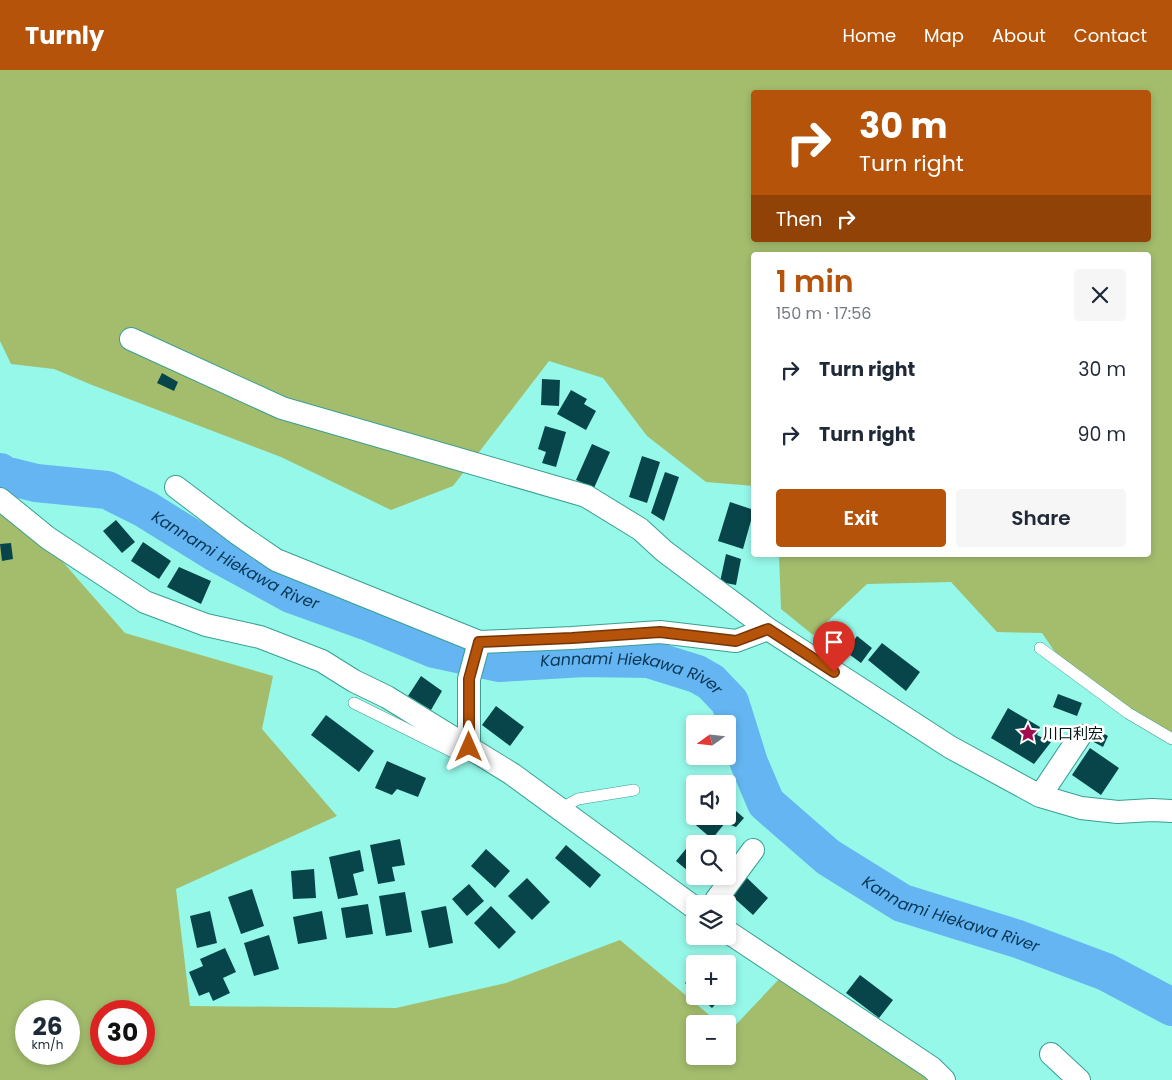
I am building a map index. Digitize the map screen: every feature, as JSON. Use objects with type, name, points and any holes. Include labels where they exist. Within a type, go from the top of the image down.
[{"type":"street","points":[[132,339],[282,408],[586,496],[640,529],[664,551],[768,629],[950,747],[1040,796],[1082,808],[1118,812],[1152,810],[1172,812]]},
{"type":"street","points":[[176,487],[276,560],[479,642],[660,632],[736,641],[768,629]]},
{"type":"street","points":[[0,499],[48,538],[145,602],[206,625],[260,637],[322,661],[354,681],[386,697],[512,774],[686,901]]},
{"type":"street","points":[[469,747],[469,679],[479,642]]},
{"type":"street","points":[[1040,796],[1080,736]]},
{"type":"street","points":[[720,895],[753,850]]},
{"type":"street","points":[[736,920],[740,924],[736,930]]},
{"type":"street","points":[[736,938],[932,1068],[944,1080]]},
{"type":"street","points":[[1051,1054],[1079,1080]]},
{"type":"lane","points":[[1040,648],[1128,713],[1172,740]]},
{"type":"lane","points":[[354,703],[455,753],[469,747]]},
{"type":"lane","points":[[560,809],[578,799],[634,790]]},
{"type":"green space","points":[[0,70],[1172,70],[1172,735],[1068,671],[1042,633],[997,632],[951,582],[867,584],[813,635],[781,609],[779,557],[1151,557],[1151,252],[751,252],[751,486],[706,482],[647,436],[603,378],[549,361],[453,486],[391,510],[281,457],[54,369],[11,364],[0,341]]},
{"type":"green space","points":[[0,490],[125,633],[273,676],[262,729],[337,816],[176,889],[190,1006],[396,1008],[506,983],[620,940],[686,995],[686,1005],[697,1005],[709,1015],[686,1015],[686,1065],[736,1065],[736,1025],[780,978],[930,1080],[0,1080]]},
{"type":"building","points":[[162,373],[178,382],[174,391],[157,383]]},
{"type":"building","points":[[542,379],[560,380],[559,406],[541,405]]},
{"type":"building","points":[[571,390],[587,399],[584,404],[596,411],[586,430],[557,414]]},
{"type":"building","points":[[545,426],[566,432],[556,467],[542,463],[546,452],[538,449]]},
{"type":"building","points":[[592,444],[610,452],[594,488],[576,480]]},
{"type":"building","points":[[642,456],[660,462],[647,503],[629,497]]},
{"type":"building","points":[[665,472],[679,477],[664,521],[651,513]]},
{"type":"building","points":[[730,502],[751,509],[751,521],[743,549],[718,541]]},
{"type":"building","points":[[116,520],[135,542],[122,553],[103,531]]},
{"type":"building","points":[[143,542],[171,561],[159,579],[131,561]]},
{"type":"building","points":[[11,543],[13,559],[2,561],[0,544]]},
{"type":"building","points":[[726,554],[741,559],[736,585],[720,582]]},
{"type":"building","points":[[179,567],[211,581],[201,604],[167,587]]},
{"type":"building","points":[[857,636],[872,648],[861,663],[846,652]]},
{"type":"building","points":[[882,643],[920,672],[906,691],[868,660]]},
{"type":"building","points":[[421,676],[442,691],[431,710],[408,696]]},
{"type":"building","points":[[1058,694],[1082,703],[1077,716],[1053,707]]},
{"type":"building","points":[[496,706],[524,727],[510,746],[482,725]]},
{"type":"building","points":[[1008,708],[1040,727],[1037,735],[1051,742],[1034,764],[991,738]]},
{"type":"building","points":[[326,715],[374,751],[359,772],[311,735]]},
{"type":"building","points":[[1096,729],[1108,736],[1103,747],[1090,740]]},
{"type":"building","points":[[1090,748],[1119,768],[1101,795],[1072,775]]},
{"type":"building","points":[[387,761],[426,778],[418,797],[397,789],[392,795],[375,788]]},
{"type":"building","points":[[736,811],[744,818],[736,827],[730,825],[736,825]]},
{"type":"building","points":[[696,825],[723,825],[715,835],[707,835]]},
{"type":"building","points":[[400,839],[405,865],[392,867],[395,881],[378,884],[370,845]]},
{"type":"building","points":[[566,845],[601,875],[590,888],[555,858]]},
{"type":"building","points":[[486,849],[510,871],[495,888],[471,866]]},
{"type":"building","points":[[686,849],[686,869],[676,861]]},
{"type":"building","points":[[360,850],[364,871],[353,874],[358,895],[338,899],[329,857]]},
{"type":"building","points":[[314,869],[316,898],[293,899],[291,871]]},
{"type":"building","points":[[746,877],[768,898],[753,915],[736,900],[736,895],[734,895]]},
{"type":"building","points":[[527,878],[550,902],[532,920],[508,896]]},
{"type":"building","points":[[469,884],[484,901],[467,916],[452,899]]},
{"type":"building","points":[[252,889],[264,926],[241,934],[228,897]]},
{"type":"building","points":[[405,892],[412,932],[386,936],[379,896]]},
{"type":"building","points":[[368,904],[373,934],[346,938],[341,908]]},
{"type":"building","points":[[446,906],[453,943],[429,948],[421,911]]},
{"type":"building","points":[[491,906],[516,932],[499,949],[474,923]]},
{"type":"building","points":[[210,911],[217,943],[197,948],[190,916]]},
{"type":"building","points":[[322,911],[327,939],[298,944],[293,917]]},
{"type":"building","points":[[269,935],[279,969],[254,976],[244,943]]},
{"type":"building","points":[[225,948],[236,972],[223,978],[230,993],[213,1001],[209,992],[199,996],[189,972],[203,966],[200,959]]},
{"type":"building","points":[[860,975],[893,1000],[879,1018],[846,993]]},
{"type":"waterway","name":"Kannami Hiekawa River","points":[[0,472],[4,475],[36,483],[107,490],[145,509],[216,553],[291,594],[366,621],[434,649],[499,663],[584,658],[649,659],[697,674],[711,682],[730,702],[749,763],[766,803],[828,857],[902,903],[1018,939],[1106,972],[1172,1007]]},
{"type":"place","name":"川口利宏","points":[[1028,733]]},
{"type":"route","points":[[469,747],[469,679],[479,642],[660,632],[736,641],[768,629],[834,672]]}]
